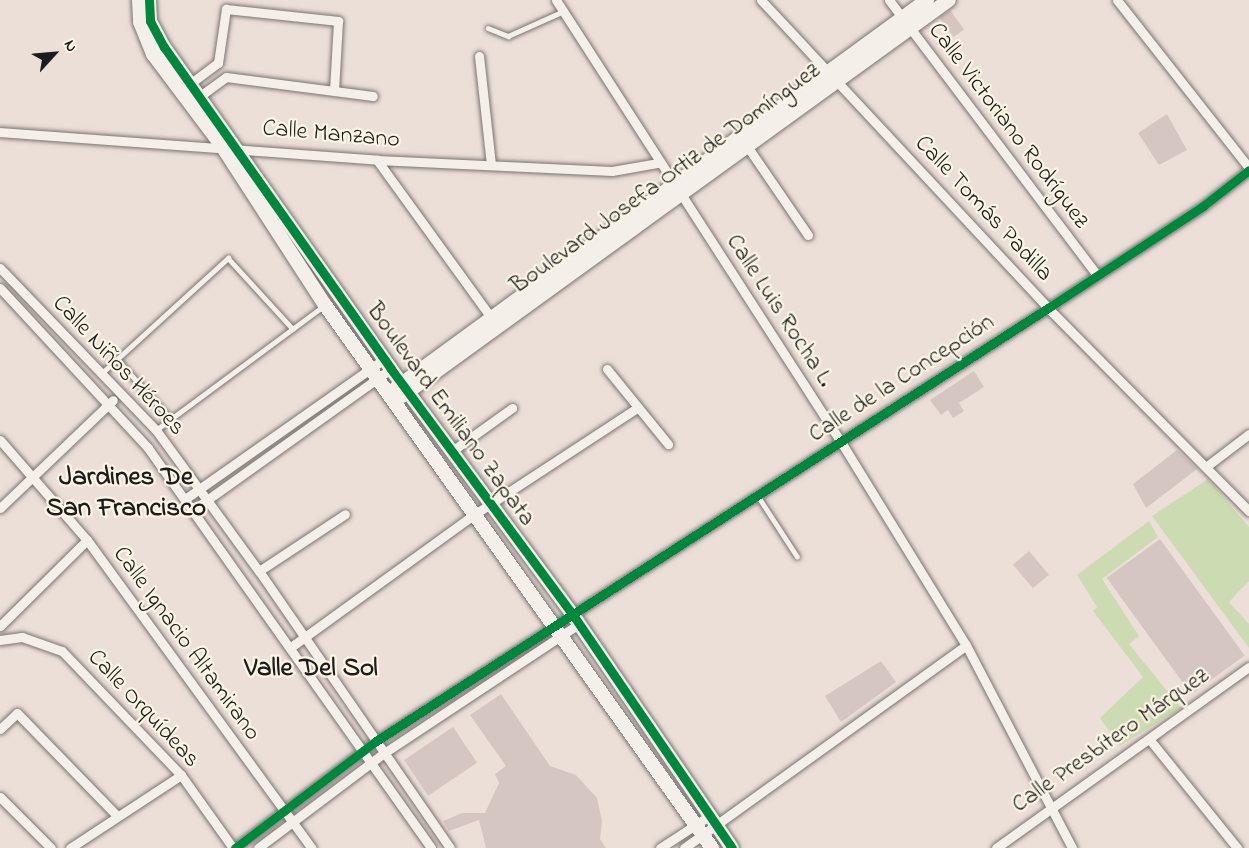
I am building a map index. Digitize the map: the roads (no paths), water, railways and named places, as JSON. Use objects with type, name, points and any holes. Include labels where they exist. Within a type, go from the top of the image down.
[{"type":"street","name":"Boulevard Emiliano Zapata","points":[[139,0],[140,22],[153,54],[222,146],[325,305],[712,848]]},
{"type":"street","name":"Boulevard Emiliano Zapata","points":[[149,0],[150,21],[159,38],[405,388],[576,620],[732,848]]},
{"type":"street","name":"Calle Luis Rocha L.","points":[[556,0],[658,163],[841,442],[966,645],[1072,848]]},
{"type":"street","name":"Calle Tomás Padilla","points":[[761,0],[1048,308],[1207,466],[1249,511]]},
{"type":"street","name":"Calle Victoriano Rodríguez","points":[[889,0],[1096,274]]},
{"type":"street","name":"Boulevard Josefa Ortiz de Domínguez","points":[[907,24],[927,0]]},
{"type":"street","name":"Boulevard Josefa Ortiz de Domínguez","points":[[405,388],[676,190],[747,146],[907,24],[949,0]]},
{"type":"street","points":[[1117,0],[1249,169]]},
{"type":"street","points":[[226,77],[218,63],[226,9],[338,21],[334,90]]},
{"type":"street","points":[[479,56],[491,164]]},
{"type":"street","points":[[191,83],[218,63]]},
{"type":"street","points":[[200,96],[226,77],[373,96]]},
{"type":"street","name":"Boulevard Josefa Ortiz de Domínguez","points":[[405,388],[492,319],[834,79]]},
{"type":"street","name":"Calle Manzano","points":[[0,132],[237,147],[377,160],[612,171],[658,163]]},
{"type":"street","points":[[747,146],[808,235]]},
{"type":"street","points":[[377,160],[492,319]]},
{"type":"street","name":"Calle de la Concepción","points":[[558,631],[758,496],[1203,206],[1249,169]]},
{"type":"street","name":"Calle Niños Héroes","points":[[0,268],[156,430],[259,571],[450,848]]},
{"type":"street","name":"Calle Niños Héroes","points":[[0,288],[148,448],[291,647],[370,764],[431,848]]},
{"type":"street","points":[[193,510],[388,364]]},
{"type":"street","points":[[607,369],[668,444]]},
{"type":"street","points":[[185,499],[374,374]]},
{"type":"street","points":[[391,398],[405,388]]},
{"type":"street","points":[[0,508],[119,394]]},
{"type":"street","points":[[452,451],[512,408]]},
{"type":"street","points":[[291,647],[303,636],[475,514],[637,408]]},
{"type":"street","points":[[1207,466],[1249,434]]},
{"type":"street","name":"Calle Ignacio Altamirano","points":[[0,440],[87,540],[292,824],[312,848]]},
{"type":"street","points":[[259,571],[345,514]]},
{"type":"street","points":[[0,626],[87,540]]},
{"type":"street","points":[[234,848],[376,741],[558,631]]},
{"type":"street","points":[[258,848],[384,753],[558,631]]},
{"type":"street","name":"Calle Orquídeas","points":[[0,640],[22,636],[62,651],[181,776],[234,848]]},
{"type":"street","points":[[660,848],[700,829],[966,645]]},
{"type":"street","name":"Calle Presbítero Márquez","points":[[996,848],[1249,667]]},
{"type":"street","points":[[0,729],[17,712],[117,816]]},
{"type":"street","points":[[1150,740],[1237,848]]},
{"type":"street","points":[[70,848],[181,776]]},
{"type":"street","points":[[0,797],[51,848]]},
{"type":"street","points":[[684,848],[700,829]]},
{"type":"lane","points":[[488,28],[508,36],[564,11]]},
{"type":"lane","points":[[100,374],[228,258],[293,329]]},
{"type":"lane","points":[[156,430],[325,305]]},
{"type":"lane","points":[[118,360],[171,419]]},
{"type":"lane","points":[[758,496],[797,556]]},
{"type":"district","name":"Jardines De San Francisco","points":[[126,492]]},
{"type":"district","name":"Valle Del Sol","points":[[311,669]]}]
